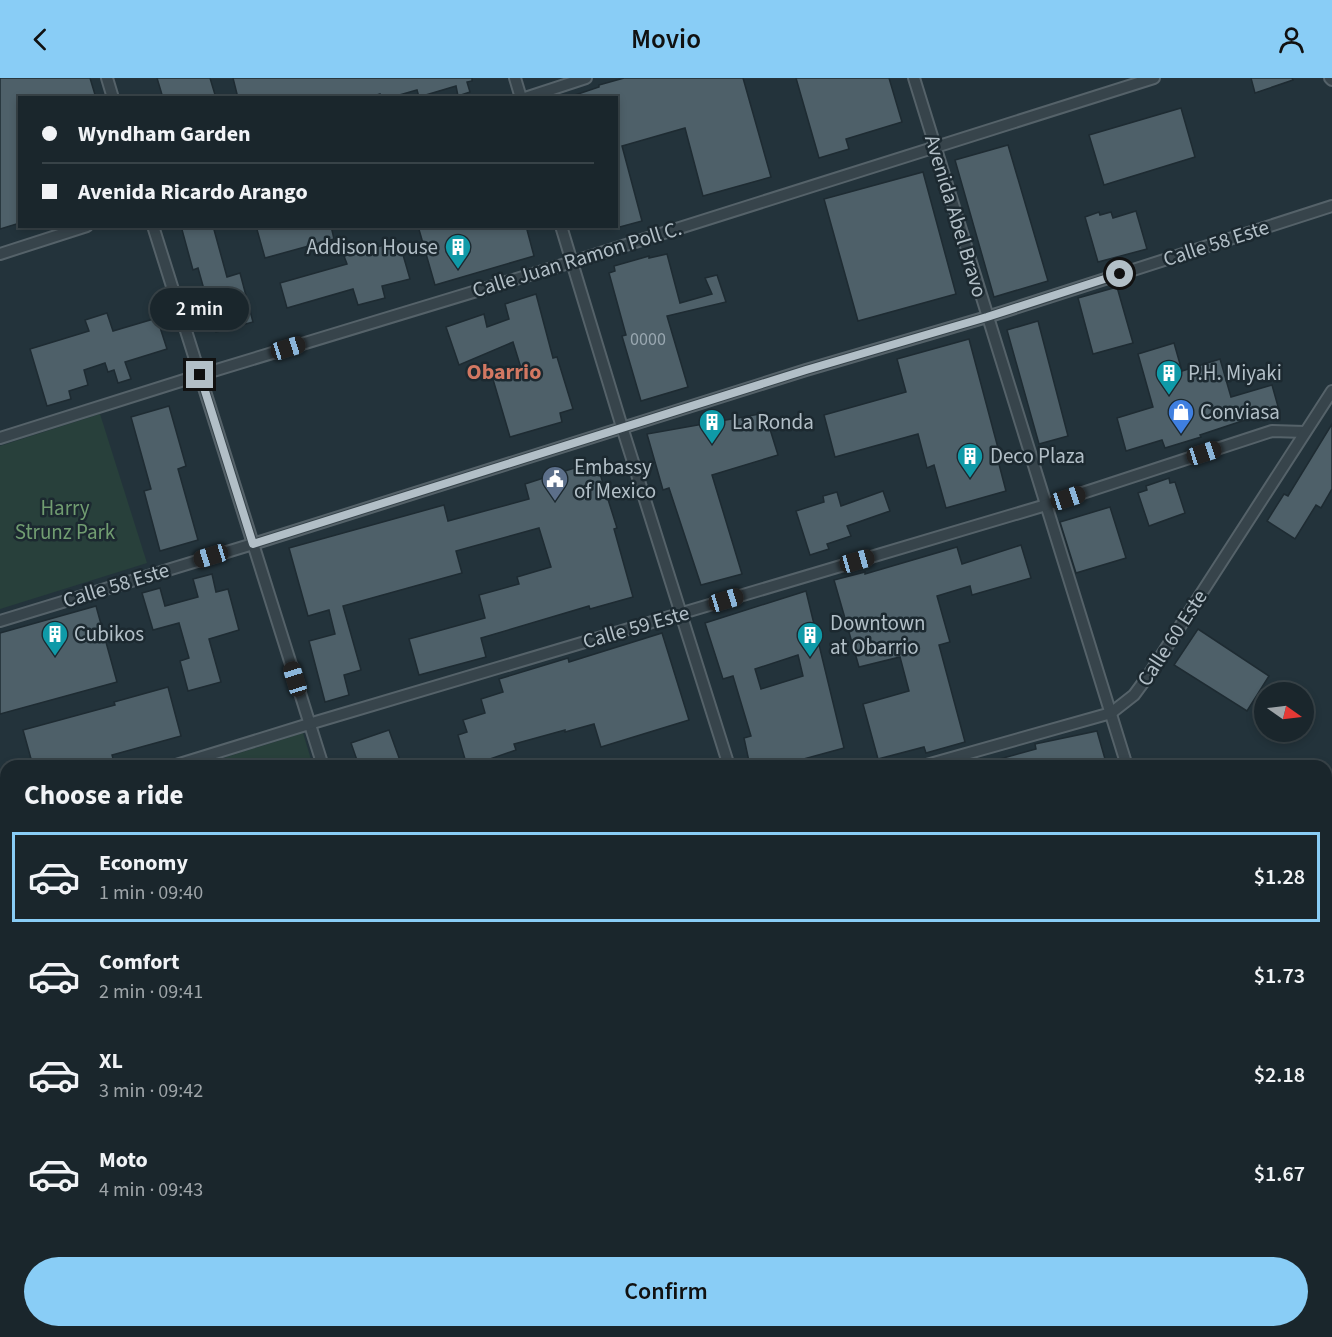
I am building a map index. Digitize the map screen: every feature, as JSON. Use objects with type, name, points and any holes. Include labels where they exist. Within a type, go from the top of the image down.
[{"type":"street","points":[[107,78],[112,96]]},
{"type":"street","points":[[515,78],[522,96]]},
{"type":"street","points":[[529,96],[586,78]]},
{"type":"street","name":"Avenida Abel Bravo","points":[[914,78],[1125,760]]},
{"type":"street","name":"Calle Juan Ramon Poll C.","points":[[0,438],[572,262],[1154,78]]},
{"type":"street","name":"Calle 58 Este","points":[[0,621],[253,544],[622,427],[987,317],[1332,206]]},
{"type":"street","points":[[0,254],[81,228]]},
{"type":"street","points":[[154,228],[321,760]]},
{"type":"street","points":[[562,228],[727,760]]},
{"type":"street","name":"Calle 60 Este","points":[[943,760],[1111,713],[1134,694],[1148,676],[1332,391]]},
{"type":"street","name":"Calle 59 Este","points":[[192,760],[1046,505],[1272,431],[1305,432]]},
{"type":"green space","name":"Harry Strunz Park","points":[[100,414],[147,563],[0,609],[0,446]]},
{"type":"green space","points":[[303,733],[311,760],[217,760]]},
{"type":"building","points":[[0,78],[90,78],[95,96],[18,96],[18,224],[0,229]]},
{"type":"building","points":[[157,78],[210,78],[215,96],[162,96]]},
{"type":"building","points":[[233,78],[472,78],[472,81],[467,82],[470,92],[458,96],[456,86],[422,96],[419,96],[417,90],[396,96],[380,96],[380,94],[374,96],[238,96]]},
{"type":"building","points":[[624,78],[743,78],[771,177],[703,196],[685,128],[622,146],[642,221],[618,227],[618,96],[575,96],[599,87],[599,85]]},
{"type":"building","points":[[796,78],[889,78],[902,122],[846,139],[849,149],[819,158]]},
{"type":"building","points":[[1251,78],[1292,78],[1293,80],[1255,93]]},
{"type":"building","points":[[1181,108],[1195,157],[1104,185],[1089,135]]},
{"type":"building","points":[[1008,145],[1048,281],[994,297],[955,160]]},
{"type":"building","points":[[923,172],[956,294],[858,321],[824,199]]},
{"type":"building","points":[[1136,211],[1147,249],[1098,262],[1085,217],[1099,212],[1100,215],[1111,212],[1113,218]]},
{"type":"building","points":[[182,228],[214,228],[227,277],[240,273],[253,322],[216,332],[198,268],[193,270]]},
{"type":"building","points":[[257,228],[331,228],[334,239],[265,258]]},
{"type":"building","name":"Addison House","points":[[419,228],[527,228],[534,256],[435,285]]},
{"type":"building","points":[[399,241],[410,279],[382,286],[385,298],[358,305],[353,289],[287,308],[280,283],[347,264],[344,256]]},
{"type":"building","points":[[667,254],[680,303],[712,294],[705,278],[717,275],[726,302],[667,316],[688,387],[641,401],[622,336],[626,335],[609,273],[615,271],[614,266],[649,256],[649,258]]},
{"type":"building","points":[[1117,287],[1133,343],[1093,354],[1078,298]]},
{"type":"building","points":[[536,294],[553,358],[557,357],[573,409],[560,413],[562,422],[510,437],[492,376],[521,368],[513,342],[459,365],[446,327],[484,314],[487,327],[509,319],[505,304]]},
{"type":"building","points":[[107,313],[113,331],[157,318],[167,349],[125,362],[131,379],[118,383],[114,370],[108,372],[105,363],[84,370],[88,385],[69,391],[71,399],[47,406],[30,349],[89,331],[85,320]]},
{"type":"building","points":[[1038,321],[1068,436],[1039,444],[1007,330]]},
{"type":"building","points":[[969,339],[998,448],[995,449],[1006,491],[946,508],[934,465],[927,468],[918,434],[835,457],[824,415],[906,392],[897,359]]},
{"type":"building","points":[[1174,343],[1182,371],[1220,359],[1231,397],[1272,385],[1279,410],[1165,448],[1162,440],[1126,451],[1117,418],[1153,407],[1138,354]]},
{"type":"building","points":[[169,406],[186,466],[178,469],[198,540],[160,551],[144,491],[151,489],[131,417]]},
{"type":"building","points":[[765,413],[778,455],[712,475],[742,574],[701,585],[669,488],[663,490],[647,434]]},
{"type":"building","points":[[1332,424],[1332,489],[1321,508],[1316,505],[1295,539],[1267,521],[1284,494],[1288,496]]},
{"type":"building","points":[[596,461],[617,528],[614,529],[633,597],[590,609],[589,606],[481,638],[486,657],[419,675],[409,639],[485,618],[479,595],[519,584],[517,577],[551,567],[539,528],[456,551],[462,573],[343,606],[361,670],[344,675],[349,695],[325,702],[309,641],[335,634],[329,610],[308,616],[289,548],[444,505],[448,521],[529,499],[525,484]]},
{"type":"building","points":[[1169,478],[1170,483],[1175,482],[1185,513],[1149,526],[1138,493],[1147,490],[1146,486]]},
{"type":"building","points":[[883,491],[890,511],[847,526],[851,536],[827,544],[829,549],[810,555],[796,511],[824,502],[823,496],[837,492],[841,506]]},
{"type":"building","points":[[1110,507],[1126,558],[1076,573],[1060,522]]},
{"type":"building","points":[[1021,545],[1031,578],[972,595],[970,586],[937,596],[950,642],[939,645],[965,742],[926,753],[924,747],[878,759],[863,704],[909,691],[900,657],[859,667],[834,580],[865,572],[865,574],[957,547],[962,564]]},
{"type":"building","points":[[212,574],[216,592],[228,589],[239,630],[209,639],[221,682],[188,691],[180,661],[189,658],[179,623],[153,630],[142,593],[160,588],[165,606],[198,597],[193,579]]},
{"type":"building","points":[[806,591],[844,748],[800,760],[749,760],[744,738],[751,736],[733,676],[723,679],[705,623]],"holes":[[[798,655],[803,676],[761,689],[755,669]]]},
{"type":"building","name":"Cubikos","points":[[96,606],[117,682],[0,714],[0,633]]},
{"type":"building","points":[[1198,629],[1269,676],[1265,682],[1254,682],[1254,700],[1247,711],[1174,665]]},
{"type":"building","points":[[662,633],[689,720],[601,747],[594,724],[514,744],[516,750],[490,760],[465,760],[458,735],[467,732],[463,720],[485,713],[481,699],[503,692],[499,679],[568,658],[569,662]]},
{"type":"building","points":[[168,687],[181,736],[112,755],[113,760],[31,760],[23,730],[115,705],[114,702]]},
{"type":"building","points":[[389,730],[400,760],[357,760],[351,743]]},
{"type":"building","points":[[1097,731],[1105,760],[996,760],[1036,749],[1035,744]]},
{"type":"place","name":"Addison House","points":[[458,270]]},
{"type":"place","name":"P.H. Miyaki","points":[[1169,396]]},
{"type":"place","name":"Conviasa","points":[[1181,435]]},
{"type":"place","name":"La Ronda","points":[[712,445]]},
{"type":"place","name":"Deco Plaza","points":[[970,479]]},
{"type":"place","name":"Embassy of Mexico","points":[[555,502]]},
{"type":"place","name":"Cubikos","points":[[55,657]]},
{"type":"place","name":"Downtown at Obarrio","points":[[810,658]]},
{"type":"district","name":"Obarrio","points":[[504,371]]},
{"type":"route","points":[[200,375],[253,544],[1120,274]]}]
